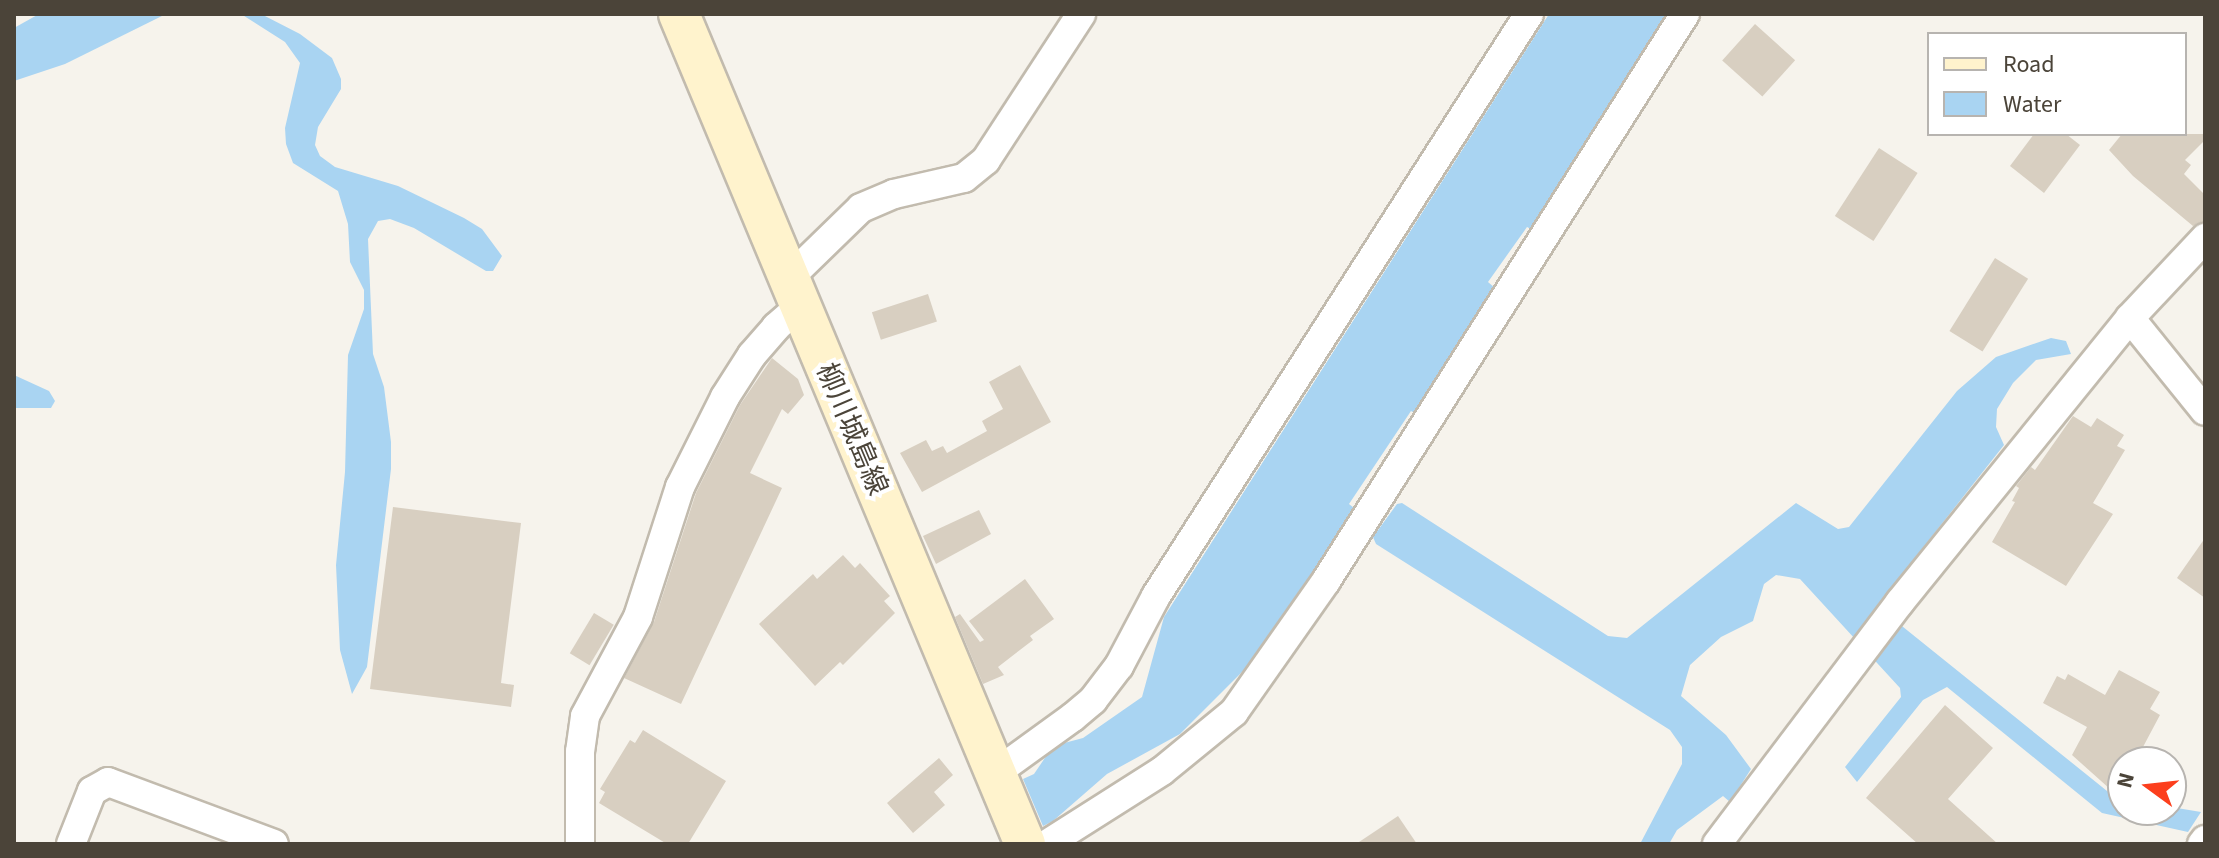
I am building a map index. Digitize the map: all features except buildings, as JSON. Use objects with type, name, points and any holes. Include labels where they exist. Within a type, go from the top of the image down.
[{"type":"main road","name":"柳川城島線","points":[[679,14],[1025,844]]},
{"type":"street","points":[[580,844],[580,752],[585,716],[638,617],[680,487],[725,397],[752,355],[776,327],[794,292],[861,208],[894,194],[964,178],[986,160],[1081,14]]},
{"type":"street","points":[[997,772],[1093,700],[1119,666],[1156,596],[1529,14]]},
{"type":"street","points":[[1047,844],[1162,771],[1242,701],[1326,581],[1685,14]]},
{"type":"street","points":[[1717,844],[1900,602],[2130,318],[2205,238]]},
{"type":"street","points":[[2130,318],[2205,411]]},
{"type":"street","points":[[71,844],[92,791],[108,782],[274,844]]},
{"type":"water","points":[[39,14],[166,14],[65,64],[14,81],[14,28]]},
{"type":"water","points":[[241,14],[261,14],[300,34],[332,58],[341,79],[341,89],[318,127],[315,145],[320,156],[335,167],[398,186],[464,218],[482,229],[502,256],[493,271],[486,271],[414,228],[390,219],[378,221],[368,239],[373,354],[384,387],[391,469],[367,667],[352,694],[340,650],[336,565],[345,472],[348,355],[364,309],[364,290],[350,262],[348,224],[338,191],[293,163],[286,144],[285,128],[300,63],[285,42]]},
{"type":"water","points":[[1549,14],[1671,14],[1533,230],[1527,227],[1488,282],[1496,289],[1416,414],[1411,411],[1349,504],[1354,508],[1268,646],[1180,734],[1107,774],[1053,821],[1043,826],[1023,779],[1034,774],[1053,746],[1083,738],[1142,697],[1164,617]]},
{"type":"water","points":[[2051,338],[2066,341],[2071,354],[2036,360],[2013,383],[1997,409],[1996,427],[2004,445],[1877,606],[2107,791],[2107,814],[1947,687],[1923,700],[1857,782],[1845,767],[1901,697],[1900,688],[1800,579],[1776,575],[1764,584],[1753,621],[1721,637],[1690,665],[1681,696],[1726,735],[1751,769],[1730,802],[1723,796],[1677,830],[1669,844],[1640,844],[1682,764],[1682,747],[1670,730],[1376,544],[1373,537],[1397,504],[1402,503],[1608,636],[1627,638],[1796,503],[1838,529],[1849,527],[1957,391],[1996,357]]},
{"type":"water","points":[[14,375],[49,391],[55,401],[51,408],[14,408]]},
{"type":"water","points":[[2187,810],[2201,812],[2188,832],[2161,826],[2187,826]]}]
